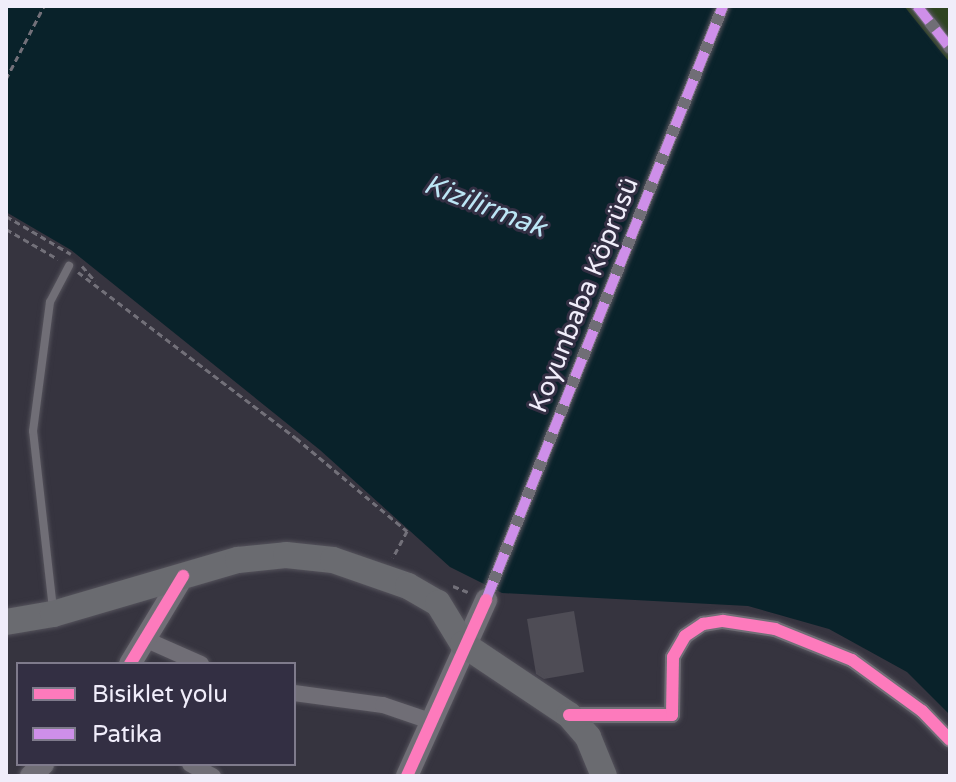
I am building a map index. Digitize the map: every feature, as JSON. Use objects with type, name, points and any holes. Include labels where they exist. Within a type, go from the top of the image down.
[{"type":"main road","points":[[6,622],[53,614],[183,576],[266,556],[333,560],[431,598],[465,645],[569,715],[588,737],[604,776]]},
{"type":"street","name":"Koyunbaba Köprüsü","points":[[486,600],[723,6]]},
{"type":"street","points":[[917,6],[950,48]]},
{"type":"street","points":[[132,662],[149,641],[183,576]]},
{"type":"street","points":[[407,776],[486,600]]},
{"type":"street","points":[[569,715],[672,715],[673,657],[694,630],[723,621],[775,629],[852,660],[922,711],[950,740]]},
{"type":"street","points":[[149,641],[196,662]]},
{"type":"street","points":[[296,693],[383,705],[430,721]]},
{"type":"street","points":[[194,766],[213,776]]},
{"type":"lane","points":[[53,614],[33,431],[50,302],[69,266]]},
{"type":"path","points":[[6,79],[44,6]]},
{"type":"path","points":[[6,216],[68,251],[98,284]]},
{"type":"path","points":[[6,229],[98,284],[407,531],[394,554]]},
{"type":"green space","points":[[904,6],[950,6],[950,63]]},
{"type":"water","name":"Kizilirmak","points":[[6,6],[904,6],[950,63],[950,715],[907,672],[829,629],[748,606],[502,593],[450,567],[320,450],[71,250],[6,212]]},
{"type":"building","points":[[574,611],[584,672],[544,679],[536,674],[527,619]]},
{"type":"marked path","points":[[486,600],[723,6]]},
{"type":"marked path","points":[[917,6],[950,48]]},
{"type":"cycle path","points":[[131,662],[183,576]]},
{"type":"cycle path","points":[[407,776],[486,600]]},
{"type":"cycle path","points":[[569,715],[672,715],[673,657],[685,636],[703,624],[723,621],[775,629],[852,660],[922,711],[950,740]]}]
